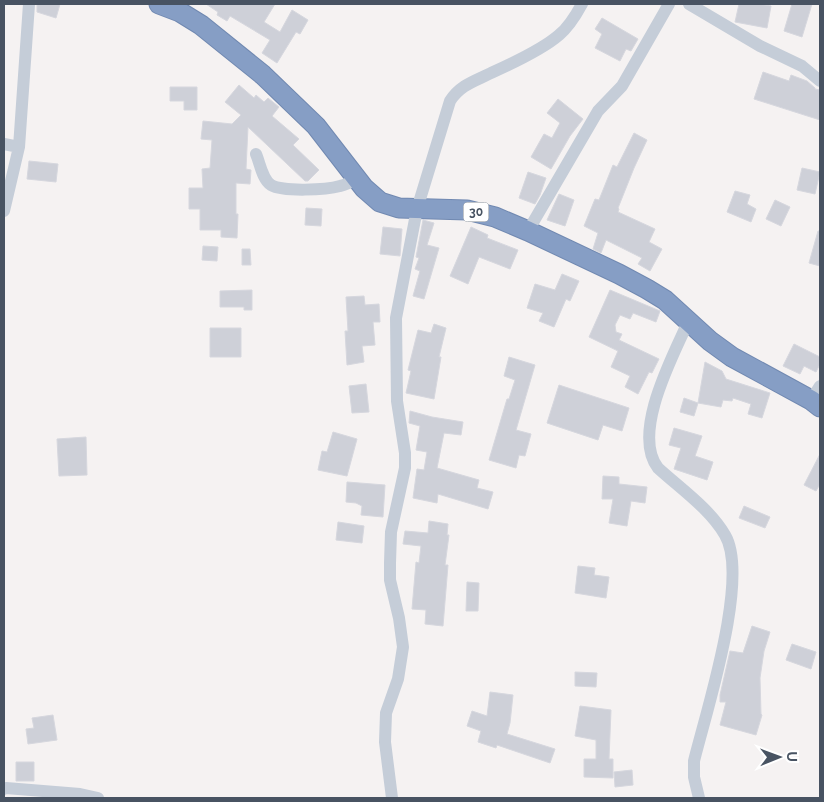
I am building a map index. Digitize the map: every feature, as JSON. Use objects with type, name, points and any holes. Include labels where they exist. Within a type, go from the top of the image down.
[{"type":"highway","name":"30","points":[[159,4],[183,8],[298,107],[332,144],[364,188],[380,202],[398,208],[467,210],[495,217],[528,231],[647,289],[665,300],[732,357],[817,398]]},
{"type":"street","points":[[4,211],[19,147],[29,4]]},
{"type":"street","points":[[392,798],[385,742],[386,713],[398,679],[403,647],[390,572],[391,532],[405,468],[405,453],[397,401],[396,318],[417,209],[450,101],[455,94],[466,84],[500,69],[559,36],[571,22],[582,4]]},
{"type":"street","points":[[528,231],[598,111],[622,86],[669,4]]},
{"type":"street","points":[[689,4],[760,46],[802,66],[820,81]]},
{"type":"street","points":[[4,144],[19,147]]},
{"type":"street","points":[[256,154],[264,177],[270,184],[278,188],[327,188],[348,184],[357,178]]},
{"type":"street","points":[[689,320],[656,396],[649,434],[652,460],[658,468],[718,524],[726,536],[731,550],[733,589],[730,610],[694,761],[694,777],[699,798]]},
{"type":"street","points":[[4,789],[80,794],[98,798]]},
{"type":"building","points":[[37,4],[60,4],[56,18],[37,12]]},
{"type":"building","points":[[206,4],[275,4],[264,22],[280,32],[292,10],[308,20],[300,34],[296,32],[277,63],[262,53],[270,40],[230,16],[227,21],[217,15],[218,12]]},
{"type":"building","points":[[739,4],[771,6],[767,28],[735,22]]},
{"type":"building","points":[[792,4],[812,4],[802,37],[784,31]]},
{"type":"building","points":[[602,18],[638,39],[631,51],[626,49],[620,61],[595,48],[602,34],[595,29]]},
{"type":"building","points":[[763,72],[789,81],[791,75],[807,81],[815,89],[820,90],[820,120],[754,99]]},
{"type":"building","points":[[239,85],[254,98],[256,95],[264,102],[268,98],[279,107],[272,116],[299,139],[293,145],[319,170],[308,181],[305,181],[248,127],[246,169],[251,170],[250,184],[236,183],[237,238],[221,237],[221,230],[200,230],[200,209],[189,209],[189,188],[203,188],[202,169],[210,168],[212,140],[201,139],[203,121],[232,124],[241,115],[225,102]]},
{"type":"building","points":[[170,87],[197,87],[197,110],[184,110],[184,101],[170,101]]},
{"type":"building","points":[[558,99],[583,119],[570,136],[551,169],[531,157],[544,134],[552,138],[560,123],[547,113]]},
{"type":"building","points":[[634,133],[647,140],[634,168],[618,212],[655,229],[649,242],[662,249],[650,271],[638,264],[642,258],[606,240],[601,253],[593,249],[598,233],[584,226],[595,199],[599,200],[613,165],[617,167]]},
{"type":"building","points":[[29,161],[58,164],[56,182],[27,179]]},
{"type":"building","points":[[802,168],[820,172],[815,194],[797,190]]},
{"type":"building","points":[[528,172],[546,178],[535,204],[519,198]]},
{"type":"building","points":[[735,191],[750,195],[747,204],[756,209],[751,222],[727,212]]},
{"type":"building","points":[[559,194],[574,200],[565,226],[547,220]]},
{"type":"building","points":[[775,200],[790,207],[781,226],[766,219]]},
{"type":"building","points":[[306,208],[322,209],[321,226],[305,225]]},
{"type":"building","points":[[423,220],[434,223],[427,245],[439,248],[424,299],[413,296],[420,271],[415,269],[419,258],[416,257]]},
{"type":"building","points":[[383,227],[402,229],[400,256],[380,254]]},
{"type":"building","points":[[471,227],[488,235],[487,238],[518,250],[510,269],[479,257],[468,284],[450,276]]},
{"type":"building","points":[[818,231],[820,231],[820,266],[809,263]]},
{"type":"building","points":[[203,246],[218,247],[217,261],[202,260]]},
{"type":"building","points":[[242,249],[250,249],[251,265],[242,265]]},
{"type":"building","points":[[562,274],[579,281],[570,301],[566,299],[554,327],[539,321],[543,313],[527,308],[535,284],[555,290]]},
{"type":"building","points":[[252,290],[252,310],[244,310],[244,307],[220,307],[220,291]]},
{"type":"building","points":[[610,290],[660,311],[656,322],[633,313],[630,319],[620,315],[615,325],[616,332],[622,334],[619,340],[659,359],[652,373],[649,372],[638,394],[625,387],[630,376],[611,367],[618,351],[589,337]]},
{"type":"building","points":[[364,296],[365,305],[379,304],[380,322],[373,322],[375,345],[362,346],[364,362],[347,365],[346,297]]},
{"type":"building","points":[[434,324],[446,328],[439,357],[441,357],[434,399],[406,393],[411,371],[408,370],[418,330],[431,333]]},
{"type":"building","points":[[210,328],[241,328],[241,357],[210,357]]},
{"type":"building","points":[[794,344],[820,357],[820,364],[816,372],[804,366],[800,374],[783,366]]},
{"type":"building","points":[[509,357],[535,365],[516,430],[531,434],[525,456],[519,455],[516,468],[489,460],[507,399],[509,399],[515,380],[504,376]]},
{"type":"building","points":[[705,362],[722,371],[726,379],[770,393],[762,418],[748,414],[751,404],[733,398],[732,401],[723,400],[721,407],[698,403]]},
{"type":"building","points":[[366,384],[369,412],[352,413],[349,386]]},
{"type":"building","points":[[559,385],[629,408],[622,431],[603,425],[598,440],[547,423]]},
{"type":"building","points":[[684,398],[698,403],[694,416],[680,412]]},
{"type":"building","points":[[410,411],[463,422],[461,435],[444,433],[437,468],[479,480],[477,488],[493,492],[488,509],[438,494],[437,503],[413,498],[417,469],[424,470],[427,452],[416,450],[420,426],[409,423]]},
{"type":"building","points":[[674,428],[702,436],[695,456],[713,462],[707,480],[674,469],[681,448],[669,445]]},
{"type":"building","points":[[333,432],[357,439],[347,476],[318,470],[322,451],[327,452]]},
{"type":"building","points":[[86,437],[87,475],[59,476],[57,439]]},
{"type":"building","points":[[820,454],[820,484],[816,491],[804,485]]},
{"type":"building","points":[[603,476],[619,477],[619,484],[647,487],[645,503],[631,501],[627,526],[609,523],[613,499],[602,499]]},
{"type":"building","points":[[347,482],[385,485],[383,517],[361,515],[362,506],[346,502]]},
{"type":"building","points":[[744,506],[770,517],[765,528],[739,518]]},
{"type":"building","points":[[429,521],[448,524],[447,535],[449,535],[445,565],[448,565],[443,626],[425,624],[426,610],[412,609],[416,562],[419,563],[421,546],[403,544],[405,531],[428,533]]},
{"type":"building","points":[[338,522],[364,526],[362,543],[336,540]]},
{"type":"building","points":[[578,566],[595,568],[594,575],[609,577],[606,598],[575,593]]},
{"type":"building","points":[[467,582],[479,583],[478,611],[466,611]]},
{"type":"building","points":[[752,626],[770,632],[764,651],[760,678],[762,715],[756,735],[720,725],[726,702],[720,702],[720,695],[730,651],[743,653]]},
{"type":"building","points":[[792,644],[816,652],[811,669],[786,660]]},
{"type":"building","points":[[575,672],[597,673],[596,687],[575,686]]},
{"type":"building","points":[[490,692],[513,695],[507,734],[555,749],[550,763],[497,745],[496,748],[478,742],[481,731],[467,726],[472,711],[487,716]]},
{"type":"building","points":[[580,706],[611,710],[609,759],[613,759],[613,778],[584,777],[584,759],[596,759],[596,740],[575,736]]},
{"type":"building","points":[[53,715],[57,740],[28,744],[26,729],[34,728],[32,718]]},
{"type":"building","points":[[16,762],[34,762],[34,781],[16,781]]},
{"type":"building","points":[[632,770],[633,785],[615,787],[614,772]]}]
